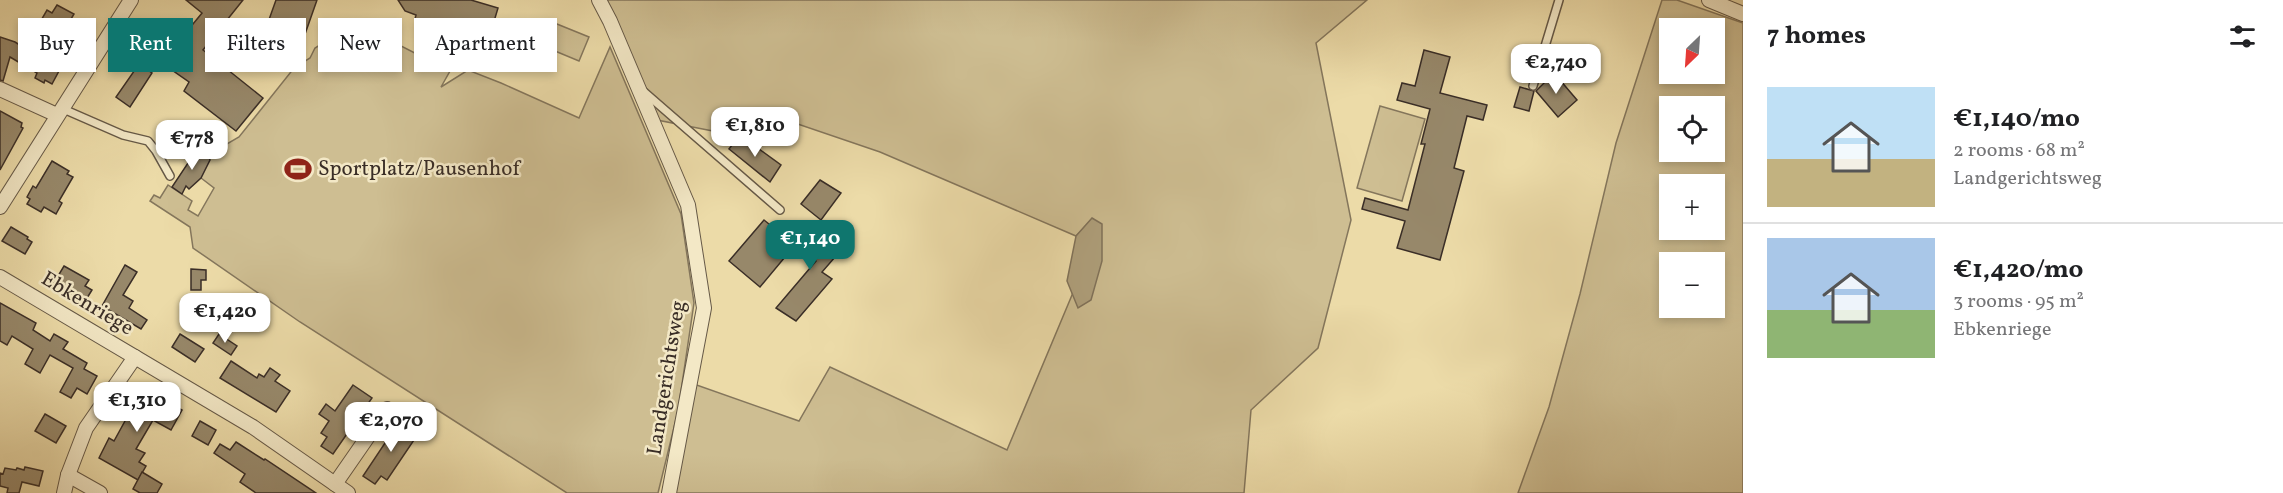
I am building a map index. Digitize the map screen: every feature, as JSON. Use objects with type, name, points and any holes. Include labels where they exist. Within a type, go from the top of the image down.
[{"type":"street","points":[[96,53],[131,0]]},
{"type":"street","name":"Landgerichtsweg","points":[[599,0],[688,205],[704,308],[669,493]]},
{"type":"street","points":[[1709,0],[1743,14]]},
{"type":"street","points":[[0,207],[84,72]]},
{"type":"street","points":[[0,89],[59,112]]},
{"type":"street","name":"Ebkenriege","points":[[0,276],[253,427],[348,493]]},
{"type":"street","points":[[64,493],[68,475],[86,428],[135,357]]},
{"type":"street","points":[[335,484],[387,409]]},
{"type":"street","points":[[68,475],[100,493]]},
{"type":"lane","points":[[1533,86],[1559,0]]},
{"type":"lane","points":[[639,88],[780,210]]},
{"type":"lane","points":[[59,112],[123,135],[148,141],[170,176]]},
{"type":"shaded area","points":[[599,0],[1367,0],[1316,43],[1351,220],[1318,348],[1251,410],[1244,493],[669,493],[691,383],[799,421],[830,367],[1007,450],[1072,295],[1092,219],[1076,236],[880,152],[789,121],[728,134],[652,119]]},
{"type":"shaded area","points":[[1662,0],[1677,0],[1743,23],[1743,493],[1518,493],[1549,407],[1580,294],[1616,143]]},
{"type":"shaded area","points":[[557,24],[589,37],[579,61],[557,52]]},
{"type":"shaded area","points":[[318,46],[318,72],[402,72],[402,46],[414,53],[414,72],[449,72],[441,87],[465,72],[473,72],[579,118],[610,47],[681,214],[694,303],[678,411],[658,493],[567,493],[300,322],[193,248],[190,227],[150,201],[154,195],[160,198],[168,185],[192,201],[188,210],[198,216],[214,188],[201,178],[202,151],[208,138],[227,144],[239,137],[291,72],[306,72],[306,60]]},
{"type":"shaded area","points":[[1380,106],[1425,119],[1402,201],[1357,188]]},
{"type":"shaded area","points":[[1092,218],[1102,224],[1102,261],[1091,300],[1078,308],[1067,281],[1076,236]]},
{"type":"building","points":[[186,0],[243,0],[229,18],[205,18],[205,48],[203,50],[205,52],[205,72],[230,72],[263,98],[236,131],[184,91],[189,82],[175,72],[193,72],[193,24],[202,13]]},
{"type":"building","points":[[276,0],[317,0],[306,31],[306,18],[270,18]]},
{"type":"building","points":[[398,0],[471,0],[498,8],[495,18],[415,18],[416,15],[405,11]]},
{"type":"building","points":[[57,5],[74,14],[72,18],[42,18],[47,10],[52,13]]},
{"type":"building","points":[[0,37],[18,44],[18,62],[10,57],[3,81],[0,80]]},
{"type":"building","points":[[1424,50],[1450,57],[1440,93],[1487,105],[1483,120],[1467,116],[1454,168],[1464,171],[1440,260],[1397,248],[1405,221],[1362,209],[1365,198],[1408,210],[1425,144],[1421,144],[1430,109],[1397,100],[1402,83],[1415,86]]},
{"type":"building","points":[[35,72],[58,72],[52,84],[35,78]]},
{"type":"building","points":[[133,72],[152,73],[130,107],[116,97]]},
{"type":"building","points":[[1554,73],[1577,100],[1558,117],[1536,91]]},
{"type":"building","points":[[1520,87],[1534,91],[1529,111],[1514,107]]},
{"type":"building","points":[[0,111],[22,123],[23,128],[0,170]]},
{"type":"building","points":[[740,135],[781,165],[770,182],[729,149]]},
{"type":"building","points":[[198,148],[208,155],[210,160],[201,178],[189,189],[186,186],[182,194],[172,187]]},
{"type":"building","points":[[52,161],[69,171],[67,174],[73,177],[59,201],[62,203],[56,214],[44,207],[41,212],[27,204],[30,199],[27,197],[33,186],[36,188]]},
{"type":"building","points":[[820,180],[841,193],[821,220],[801,204]]},
{"type":"building","points":[[764,220],[795,245],[760,287],[729,261]]},
{"type":"building","points":[[810,221],[842,249],[822,272],[832,279],[796,321],[776,308],[816,261],[793,241]]},
{"type":"building","points":[[11,227],[32,242],[25,254],[2,241]]},
{"type":"building","points":[[125,265],[137,272],[123,295],[133,301],[129,308],[147,320],[141,329],[102,306]]},
{"type":"building","points":[[64,266],[89,280],[85,286],[92,290],[84,303],[52,286]]},
{"type":"building","points":[[191,269],[206,270],[206,280],[201,280],[201,290],[191,290]]},
{"type":"building","points":[[0,303],[36,323],[33,330],[50,341],[54,334],[68,342],[63,349],[87,363],[84,369],[97,376],[87,394],[77,388],[71,398],[60,392],[73,368],[50,355],[40,373],[25,364],[33,349],[12,336],[7,345],[0,341]]},
{"type":"building","points":[[180,334],[204,349],[195,362],[172,347]]},
{"type":"building","points":[[219,334],[237,346],[231,355],[213,343]]},
{"type":"building","points":[[231,361],[257,378],[259,374],[264,377],[270,368],[280,375],[275,381],[290,391],[276,412],[220,378]]},
{"type":"building","points":[[353,385],[372,398],[333,454],[321,446],[327,437],[321,433],[329,421],[319,414],[326,404],[335,411]]},
{"type":"building","points":[[130,389],[162,407],[166,401],[182,410],[171,430],[153,420],[136,449],[145,453],[139,462],[146,466],[138,480],[99,458],[109,438],[114,441],[131,410],[122,405]]},
{"type":"building","points":[[45,414],[66,426],[56,443],[35,431]]},
{"type":"building","points":[[401,419],[414,427],[408,436],[414,440],[387,480],[381,476],[375,484],[363,476]]},
{"type":"building","points":[[200,421],[216,430],[208,445],[192,436]]},
{"type":"building","points":[[236,442],[316,493],[256,493],[240,482],[245,474],[214,453],[220,444],[230,450]]},
{"type":"building","points":[[25,467],[43,471],[39,486],[22,482],[19,493],[7,493],[8,488],[0,486],[0,473],[3,474],[5,468],[24,470]]},
{"type":"building","points":[[142,472],[162,484],[157,493],[140,493],[133,489]]},
{"type":"place","name":"Sportplatz/Pausenhof","points":[[298,169]]}]
